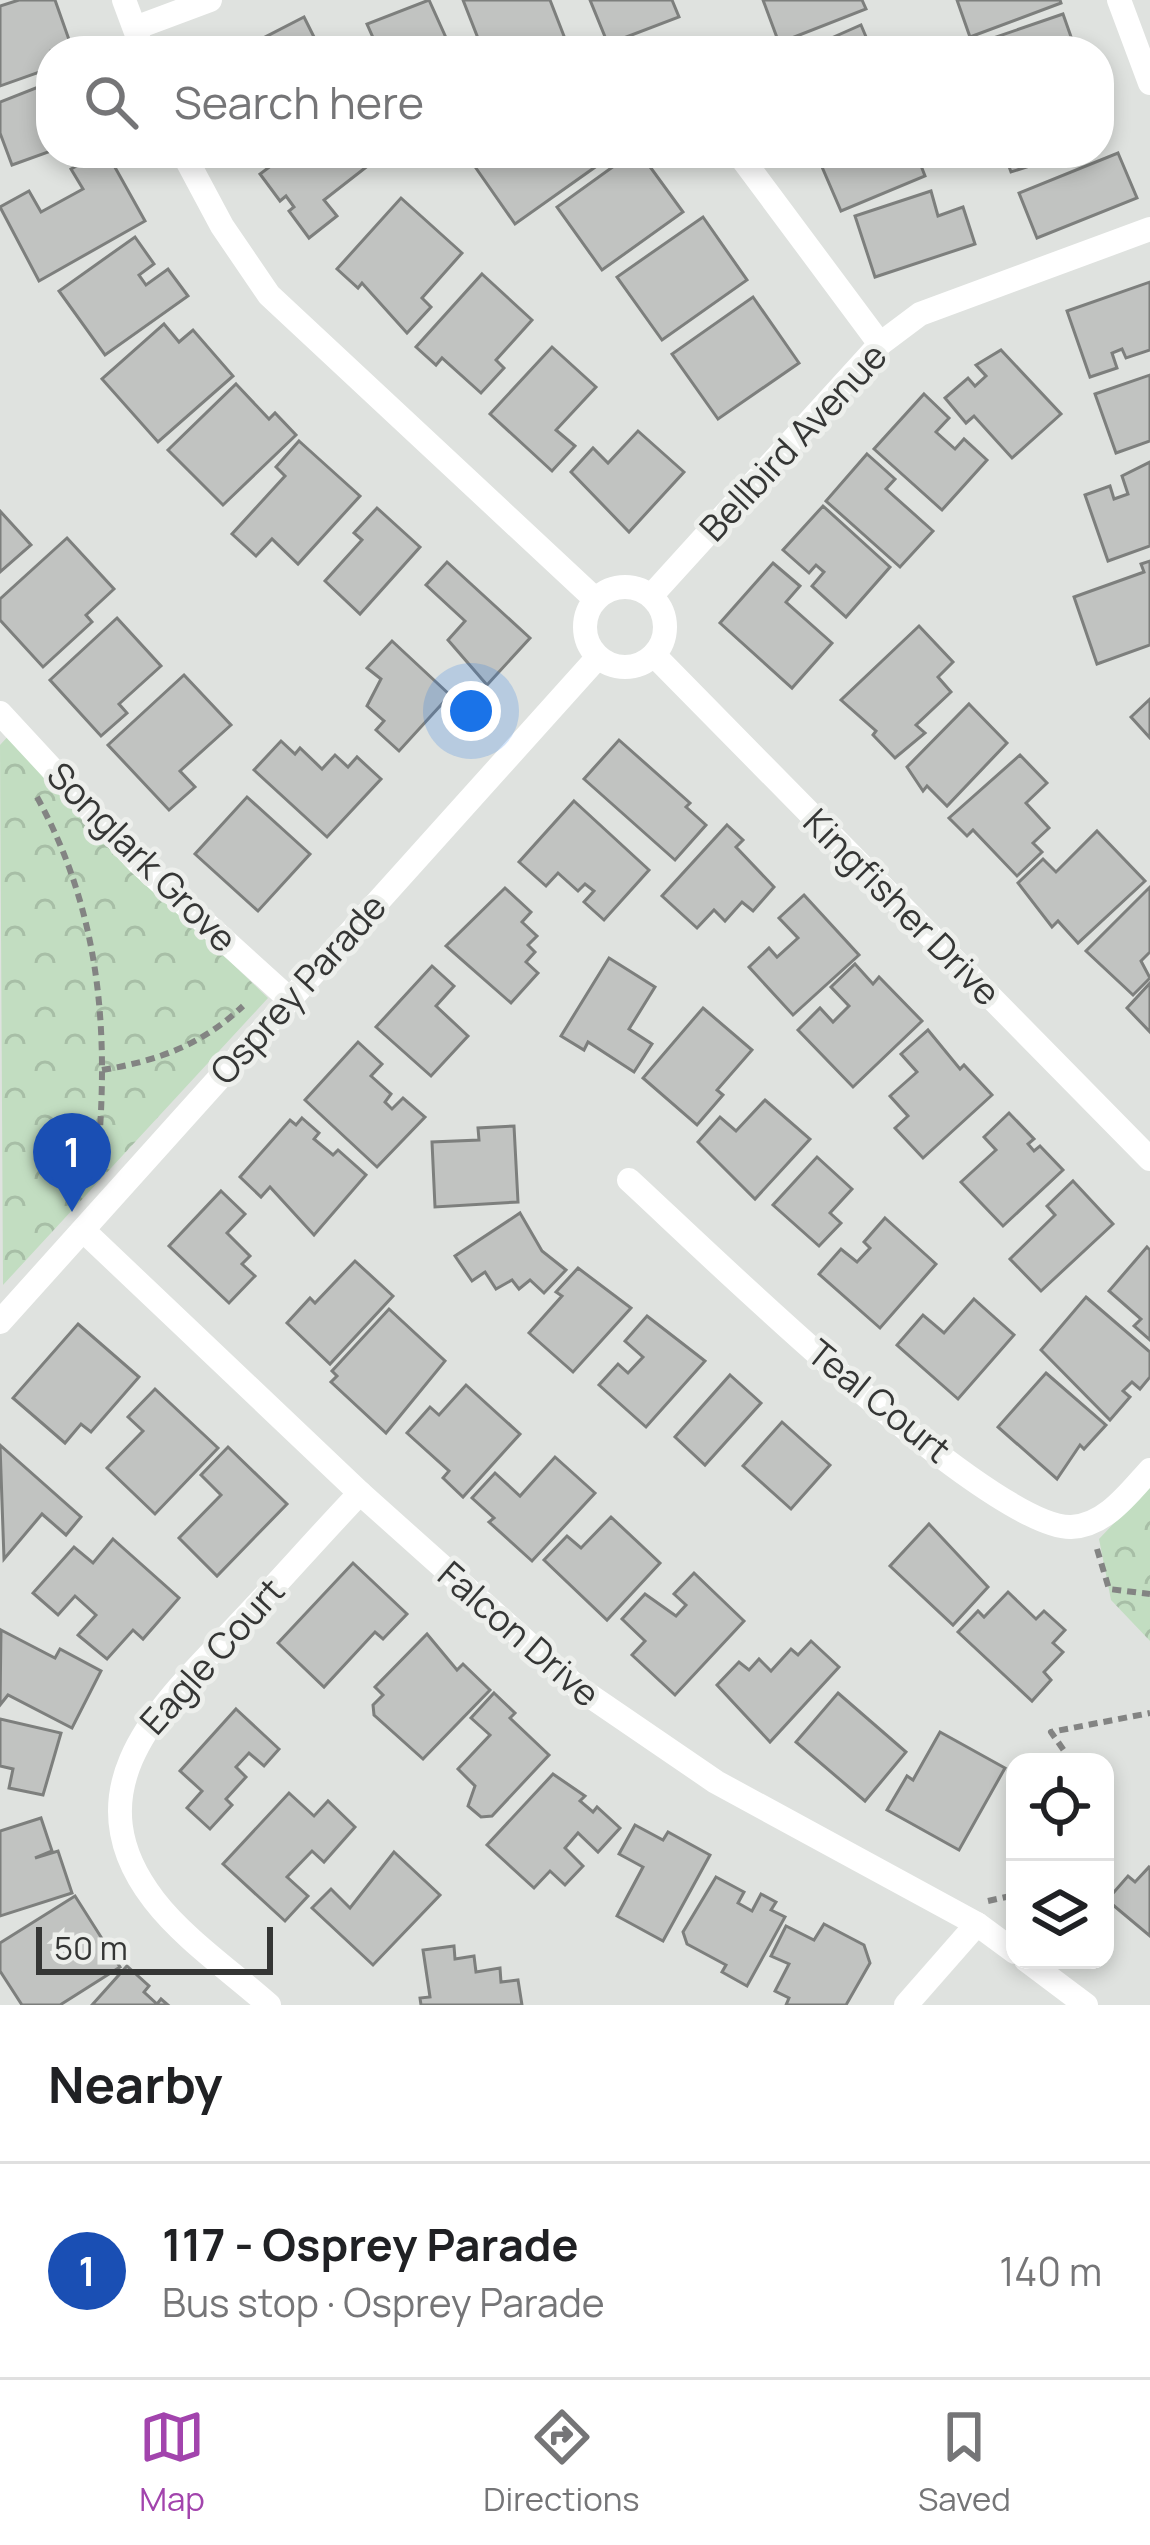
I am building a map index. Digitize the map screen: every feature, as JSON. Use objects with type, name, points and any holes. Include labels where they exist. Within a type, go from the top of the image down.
[{"type":"street","points":[[124,0],[138,36]]},
{"type":"street","points":[[144,36],[210,0]]},
{"type":"street","points":[[1119,0],[1150,83]]},
{"type":"street","points":[[191,168],[268,296],[595,599]]},
{"type":"street","points":[[749,168],[880,344]]},
{"type":"street","name":"Bellbird Avenue","points":[[651,596],[880,344],[920,314],[1150,229]]},
{"type":"street","points":[[622,586],[651,596],[665,623],[654,655],[627,667],[598,657],[584,629],[595,599],[622,586]]},
{"type":"street","name":"Kingfisher Drive","points":[[654,655],[1150,1159]]},
{"type":"street","name":"Osprey Parade","points":[[0,1322],[86,1232],[288,998],[598,657]]},
{"type":"street","name":"Songlark Grove","points":[[2,720],[137,862],[288,998]]},
{"type":"street","name":"Teal Court","points":[[629,1180],[892,1420],[1034,1518],[1076,1527],[1097,1519],[1121,1503],[1150,1470]]},
{"type":"street","name":"Falcon Drive","points":[[86,1232],[360,1493],[624,1723],[716,1781],[978,1914],[1006,1943]]},
{"type":"street","name":"Eagle Court","points":[[269,2005],[155,1901],[127,1840],[122,1804],[127,1769],[157,1708],[360,1493]]},
{"type":"street","points":[[906,2005],[978,1914]]},
{"type":"street","points":[[1038,1969],[1087,2005]]},
{"type":"path","points":[[27,784],[64,846],[88,916],[102,1070],[98,1156],[104,1165]]},
{"type":"path","points":[[102,1070],[177,1052],[217,1031],[244,1005]]},
{"type":"path","points":[[1097,1549],[1109,1589],[1150,1594]]},
{"type":"path","points":[[1066,1753],[1051,1732],[1150,1713]]},
{"type":"path","points":[[978,1914],[1006,1900]]},
{"type":"green space","points":[[12,732],[135,870],[268,998],[3,1285],[0,745]]},
{"type":"green space","points":[[1150,1485],[1150,1641],[1111,1600],[1099,1539]]},
{"type":"building","points":[[19,0],[55,0],[68,36],[36,36],[36,73],[0,86],[0,6]]},
{"type":"building","points":[[429,0],[445,36],[372,36],[367,24]]},
{"type":"building","points":[[463,0],[550,0],[564,36],[477,36]]},
{"type":"building","points":[[590,0],[672,0],[679,17],[629,36],[605,36]]},
{"type":"building","points":[[763,0],[862,0],[866,9],[797,36],[776,36]]},
{"type":"building","points":[[957,0],[1060,0],[1061,3],[970,36]]},
{"type":"building","points":[[1063,14],[1071,36],[999,36]]},
{"type":"building","points":[[304,17],[314,36],[267,36]]},
{"type":"building","points":[[861,25],[866,36],[836,36]]},
{"type":"building","points":[[36,88],[36,156],[12,165],[0,133],[0,102]]},
{"type":"building","points":[[1118,153],[1137,198],[1037,238],[1019,193],[1081,168],[1114,168]]},
{"type":"building","points":[[115,168],[145,221],[39,281],[0,207],[29,191],[41,212],[83,189],[71,169]]},
{"type":"building","points":[[268,168],[365,168],[324,200],[337,216],[309,238],[289,211],[294,207],[286,196],[280,201],[260,174]]},
{"type":"building","points":[[476,168],[594,168],[515,224]]},
{"type":"building","points":[[611,168],[651,168],[683,212],[602,270],[557,207]]},
{"type":"building","points":[[822,168],[922,168],[925,176],[841,211]]},
{"type":"building","points":[[931,191],[938,216],[963,207],[975,244],[875,277],[855,216]]},
{"type":"building","points":[[401,198],[462,253],[422,298],[431,307],[407,333],[362,283],[358,288],[337,269]]},
{"type":"building","points":[[703,217],[747,280],[662,340],[617,277]]},
{"type":"building","points":[[135,237],[154,264],[139,275],[146,285],[168,269],[188,296],[105,355],[59,291]]},
{"type":"building","points":[[482,274],[532,320],[496,360],[504,368],[481,393],[442,358],[436,365],[416,347]]},
{"type":"building","points":[[1150,282],[1150,350],[1126,358],[1122,349],[1112,353],[1117,368],[1090,377],[1067,311]]},
{"type":"building","points":[[753,297],[799,363],[718,419],[672,354]]},
{"type":"building","points":[[164,324],[179,342],[193,330],[233,376],[158,442],[102,379]]},
{"type":"building","points":[[552,347],[596,387],[556,430],[575,446],[552,471],[490,414]]},
{"type":"building","points":[[1001,350],[1061,414],[1012,458],[974,416],[966,423],[945,398],[968,378],[975,386],[986,376],[976,365]]},
{"type":"building","points":[[1150,375],[1150,441],[1116,453],[1095,394]]},
{"type":"building","points":[[236,384],[269,419],[275,413],[296,435],[223,505],[168,450]]},
{"type":"building","points":[[924,394],[949,418],[936,432],[955,449],[964,439],[987,460],[942,510],[874,449]]},
{"type":"building","points":[[638,431],[684,472],[629,532],[571,472],[593,448],[608,463]]},
{"type":"building","points":[[299,441],[360,496],[298,564],[272,539],[256,556],[232,534],[285,476],[276,467]]},
{"type":"building","points":[[867,454],[895,479],[886,489],[933,531],[900,567],[826,501]]},
{"type":"building","points":[[1150,462],[1150,546],[1108,561],[1085,495],[1110,486],[1114,499],[1128,494],[1122,476]]},
{"type":"building","points":[[823,506],[890,567],[846,617],[812,586],[824,572],[816,565],[809,573],[783,550]]},
{"type":"building","points":[[377,508],[420,547],[360,614],[325,581],[362,540],[354,533]]},
{"type":"building","points":[[0,511],[31,545],[0,572]]},
{"type":"building","points":[[67,538],[114,589],[86,615],[92,622],[43,667],[0,620],[0,599]]},
{"type":"building","points":[[1150,561],[1150,645],[1097,664],[1074,597],[1144,572],[1141,564]]},
{"type":"building","points":[[447,562],[530,638],[487,685],[448,640],[465,621],[426,585]]},
{"type":"building","points":[[773,563],[800,586],[786,602],[832,643],[792,688],[720,623]]},
{"type":"building","points":[[117,618],[161,666],[119,704],[127,713],[101,736],[50,680]]},
{"type":"building","points":[[919,626],[953,662],[938,677],[951,692],[916,725],[925,733],[895,758],[873,735],[876,731],[841,700]]},
{"type":"building","points":[[392,641],[450,695],[399,751],[376,730],[384,721],[367,706],[381,679],[367,668]]},
{"type":"building","points":[[184,675],[231,725],[180,771],[195,787],[169,810],[108,745]]},
{"type":"building","points":[[1150,699],[1150,738],[1131,717]]},
{"type":"building","points":[[969,704],[1007,743],[947,806],[927,786],[923,791],[907,767]]},
{"type":"building","points":[[619,740],[690,803],[686,807],[706,825],[675,860],[584,779]]},
{"type":"building","points":[[281,741],[295,754],[300,748],[322,769],[335,755],[348,767],[357,757],[381,779],[327,837],[254,770]]},
{"type":"building","points":[[1020,755],[1047,783],[1026,803],[1049,828],[1033,843],[1042,852],[1017,876],[973,830],[967,836],[949,818]]},
{"type":"building","points":[[247,797],[310,854],[258,911],[195,854]]},
{"type":"building","points":[[574,801],[649,870],[604,920],[584,902],[594,891],[585,884],[578,891],[558,873],[546,886],[519,862]]},
{"type":"building","points":[[727,825],[743,840],[736,847],[774,887],[753,911],[742,902],[725,921],[714,910],[697,928],[662,896]]},
{"type":"building","points":[[1097,831],[1145,881],[1078,943],[1058,921],[1052,927],[1018,883],[1043,859],[1056,872]]},
{"type":"building","points":[[1150,887],[1150,952],[1141,961],[1150,978],[1133,995],[1086,951]]},
{"type":"building","points":[[505,888],[531,912],[522,922],[537,936],[528,945],[535,952],[526,962],[538,973],[511,1003],[446,946]]},
{"type":"building","points":[[804,895],[859,955],[793,1015],[749,967],[769,948],[777,957],[798,938],[779,918]]},
{"type":"building","points":[[609,958],[655,987],[629,1029],[652,1044],[634,1072],[588,1042],[584,1050],[561,1036]]},
{"type":"building","points":[[855,964],[873,984],[879,977],[922,1021],[853,1087],[798,1030],[820,1008],[833,1022],[849,1006],[831,987]]},
{"type":"building","points":[[432,966],[454,986],[436,1006],[468,1036],[431,1076],[376,1027]]},
{"type":"building","points":[[1150,983],[1150,1032],[1127,1008]]},
{"type":"building","points":[[703,1008],[752,1050],[717,1090],[723,1095],[697,1125],[643,1078]]},
{"type":"building","points":[[928,1030],[960,1069],[964,1065],[992,1095],[923,1158],[895,1128],[908,1116],[890,1096],[917,1072],[901,1054]]},
{"type":"building","points":[[358,1042],[382,1064],[371,1076],[391,1094],[385,1102],[392,1109],[403,1098],[425,1117],[377,1167],[305,1100]]},
{"type":"building","points":[[765,1100],[810,1139],[755,1199],[698,1142],[720,1117],[736,1131]]},
{"type":"building","points":[[1009,1113],[1034,1139],[1028,1144],[1034,1151],[1040,1146],[1063,1170],[1003,1226],[961,1182],[996,1150],[984,1137]]},
{"type":"building","points":[[302,1118],[319,1133],[314,1139],[333,1155],[338,1150],[366,1175],[314,1235],[270,1187],[261,1197],[240,1177],[290,1120],[296,1125]]},
{"type":"building","points":[[514,1126],[518,1202],[435,1207],[432,1142],[479,1140],[478,1128]]},
{"type":"building","points":[[817,1157],[852,1189],[830,1213],[841,1223],[819,1246],[773,1205]]},
{"type":"building","points":[[1073,1181],[1113,1224],[1041,1291],[1010,1259],[1055,1215],[1047,1206]]},
{"type":"building","points":[[221,1191],[245,1214],[227,1233],[250,1256],[242,1264],[255,1276],[229,1303],[169,1246]]},
{"type":"building","points":[[520,1213],[542,1251],[566,1270],[544,1293],[530,1280],[519,1289],[512,1280],[496,1289],[485,1272],[472,1281],[455,1256]]},
{"type":"building","points":[[885,1218],[936,1264],[880,1328],[819,1274],[841,1249],[857,1262],[870,1248],[864,1242]]},
{"type":"building","points":[[1147,1247],[1150,1340],[1134,1326],[1141,1319],[1109,1291]]},
{"type":"building","points":[[355,1261],[393,1296],[330,1364],[287,1323],[310,1298],[315,1303]]},
{"type":"building","points":[[578,1268],[631,1308],[573,1372],[529,1333],[562,1296],[556,1292]]},
{"type":"building","points":[[1086,1297],[1150,1352],[1150,1377],[1140,1389],[1132,1382],[1123,1391],[1130,1397],[1110,1420],[1041,1350]]},
{"type":"building","points":[[974,1299],[1014,1335],[958,1399],[897,1345],[923,1315],[944,1333]]},
{"type":"building","points":[[389,1309],[445,1361],[386,1433],[331,1382],[337,1376],[332,1371]]},
{"type":"building","points":[[647,1316],[705,1361],[646,1427],[599,1385],[618,1364],[628,1373],[643,1357],[625,1341]]},
{"type":"building","points":[[78,1324],[139,1377],[91,1432],[81,1424],[65,1443],[13,1398]]},
{"type":"building","points":[[1046,1373],[1106,1425],[1084,1449],[1080,1445],[1057,1479],[998,1427]]},
{"type":"building","points":[[730,1375],[761,1403],[705,1465],[675,1437]]},
{"type":"building","points":[[466,1385],[520,1434],[463,1497],[443,1478],[449,1471],[407,1433],[430,1407],[439,1415]]},
{"type":"building","points":[[155,1389],[218,1448],[155,1514],[107,1468],[143,1431],[128,1417]]},
{"type":"building","points":[[782,1422],[830,1465],[791,1509],[743,1466]]},
{"type":"building","points":[[0,1445],[81,1517],[66,1535],[42,1514],[4,1559]]},
{"type":"building","points":[[228,1447],[287,1504],[217,1576],[179,1538],[221,1495],[201,1475]]},
{"type":"building","points":[[555,1457],[595,1493],[532,1561],[489,1522],[494,1518],[472,1498],[495,1473],[520,1496]]},
{"type":"building","points":[[611,1517],[660,1563],[607,1620],[544,1560],[567,1536],[581,1548]]},
{"type":"building","points":[[929,1524],[988,1587],[953,1625],[890,1566]]},
{"type":"building","points":[[113,1539],[179,1598],[143,1639],[133,1630],[107,1659],[78,1635],[96,1615],[75,1596],[58,1615],[33,1593],[74,1547],[93,1563]]},
{"type":"building","points":[[353,1563],[407,1614],[383,1639],[375,1632],[324,1687],[278,1643]]},
{"type":"building","points":[[694,1573],[744,1621],[675,1695],[632,1655],[645,1641],[622,1619],[645,1594],[676,1616],[686,1605],[674,1594]]},
{"type":"building","points":[[1008,1592],[1036,1619],[1044,1611],[1065,1630],[1053,1643],[1063,1652],[1044,1672],[1051,1680],[1032,1701],[958,1632],[978,1611],[984,1617]]},
{"type":"building","points":[[1,1630],[55,1658],[60,1649],[101,1671],[72,1728],[8,1695],[0,1705]]},
{"type":"building","points":[[427,1634],[457,1670],[463,1664],[490,1690],[423,1759],[374,1715],[373,1705],[383,1695],[375,1687]]},
{"type":"building","points":[[811,1641],[839,1667],[770,1742],[717,1685],[739,1662],[749,1670],[759,1659],[771,1671],[791,1649],[798,1655]]},
{"type":"building","points":[[494,1693],[515,1713],[510,1718],[549,1755],[492,1816],[481,1817],[468,1806],[475,1786],[458,1769],[490,1735],[471,1718]]},
{"type":"building","points":[[838,1693],[906,1752],[865,1801],[796,1742]]},
{"type":"building","points":[[236,1709],[279,1749],[264,1766],[249,1753],[236,1767],[246,1777],[226,1799],[232,1805],[210,1829],[187,1808],[202,1791],[180,1771]]},
{"type":"building","points":[[0,1719],[61,1733],[43,1795],[9,1788],[13,1769],[0,1766]]},
{"type":"building","points":[[940,1732],[1005,1768],[959,1850],[887,1810],[907,1776],[913,1780]]},
{"type":"building","points":[[553,1774],[585,1796],[580,1801],[593,1812],[597,1807],[620,1828],[598,1852],[578,1833],[565,1848],[583,1866],[565,1885],[550,1871],[534,1888],[487,1845]]},
{"type":"building","points":[[289,1793],[314,1816],[328,1801],[355,1827],[324,1862],[312,1851],[287,1877],[308,1896],[285,1921],[223,1864]]},
{"type":"building","points":[[41,1818],[52,1851],[35,1858],[58,1851],[72,1893],[0,1916],[0,1831]]},
{"type":"building","points":[[635,1825],[663,1840],[668,1832],[710,1855],[663,1941],[617,1916],[643,1867],[619,1854]]},
{"type":"building","points":[[394,1852],[440,1895],[373,1965],[312,1908],[331,1889],[350,1908]]},
{"type":"building","points":[[1150,1868],[1150,1936],[1114,1906],[1114,1892],[1128,1876],[1135,1882]]},
{"type":"building","points":[[716,1877],[744,1892],[738,1903],[752,1911],[761,1894],[776,1902],[771,1910],[785,1917],[747,1986],[722,1972],[726,1965],[687,1944],[683,1932]]},
{"type":"building","points":[[75,1896],[120,1967],[60,2005],[22,2005],[0,1971],[0,1943]]},
{"type":"building","points":[[824,1924],[864,1945],[870,1963],[846,2005],[786,2005],[789,1998],[775,1991],[789,1964],[771,1956],[786,1926],[814,1940]]},
{"type":"building","points":[[454,1946],[455,1959],[474,1956],[476,1972],[500,1968],[501,1982],[518,1980],[522,2005],[421,2005],[420,1998],[430,1997],[423,1950]]},
{"type":"building","points":[[127,1966],[149,1986],[144,1992],[157,2004],[161,1999],[168,2005],[92,2005]]},
{"type":"place","name":"117 - Osprey Parade","points":[[72,1212]]}]
